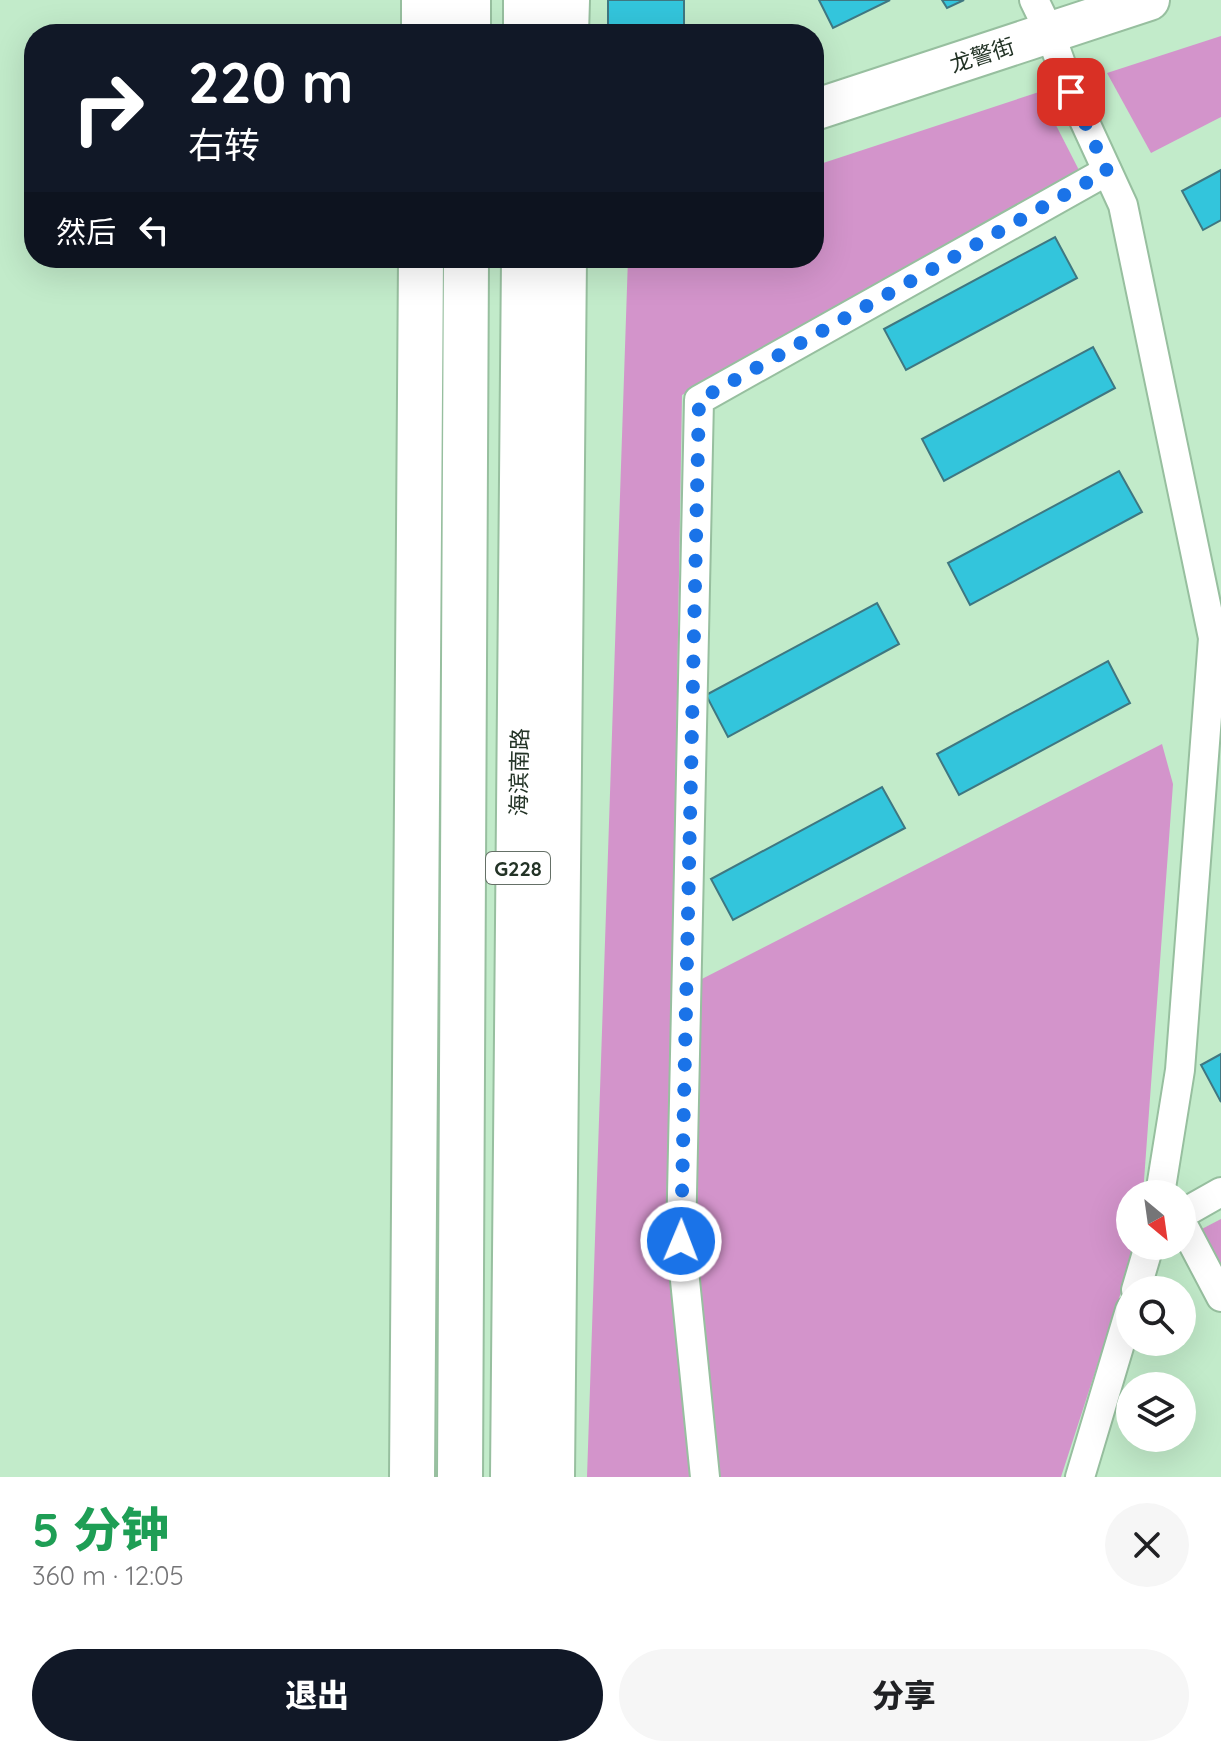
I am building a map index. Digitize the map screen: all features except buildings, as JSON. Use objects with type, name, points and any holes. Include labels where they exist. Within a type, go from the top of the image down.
[{"type":"highway","points":[[424,0],[424,24]]},
{"type":"highway","points":[[468,0],[468,24]]},
{"type":"highway","points":[[526,0],[526,24]]},
{"type":"highway","points":[[566,24],[567,0]]},
{"type":"highway","points":[[412,1477],[421,268]]},
{"type":"highway","name":"G228","points":[[460,1477],[466,268]]},
{"type":"highway","name":"海滨南路","points":[[513,1477],[524,268]]},
{"type":"highway","points":[[552,1477],[564,268]]},
{"type":"street","name":"龙警街","points":[[824,106],[1042,16],[1149,0]]},
{"type":"street","points":[[1042,16],[1071,92],[1123,205],[1213,638],[1180,1070],[1162,1180]]},
{"type":"street","points":[[705,1477],[681,1241],[699,400],[1107,171]]},
{"type":"street","points":[[1196,1206],[1221,1192]]},
{"type":"street","points":[[1196,1250],[1221,1297]]},
{"type":"street","points":[[1080,1477],[1116,1356]]},
{"type":"shaded area","points":[[1221,36],[1221,117],[1151,153],[1107,73]]},
{"type":"shaded area","points":[[1039,92],[1082,176],[682,395],[668,1233],[692,1477],[587,1477],[628,268],[824,268],[824,163]]},
{"type":"shaded area","points":[[1162,744],[1173,784],[1144,1180],[1116,1180],[1116,1260],[1131,1260],[1126,1276],[1116,1276],[1116,1308],[1061,1477],[717,1477],[691,1236],[694,983]]},
{"type":"shaded area","points":[[1221,1219],[1221,1273],[1198,1231]]},
{"type":"route","points":[[681,1241],[699,400],[1107,171],[1071,92]]}]
